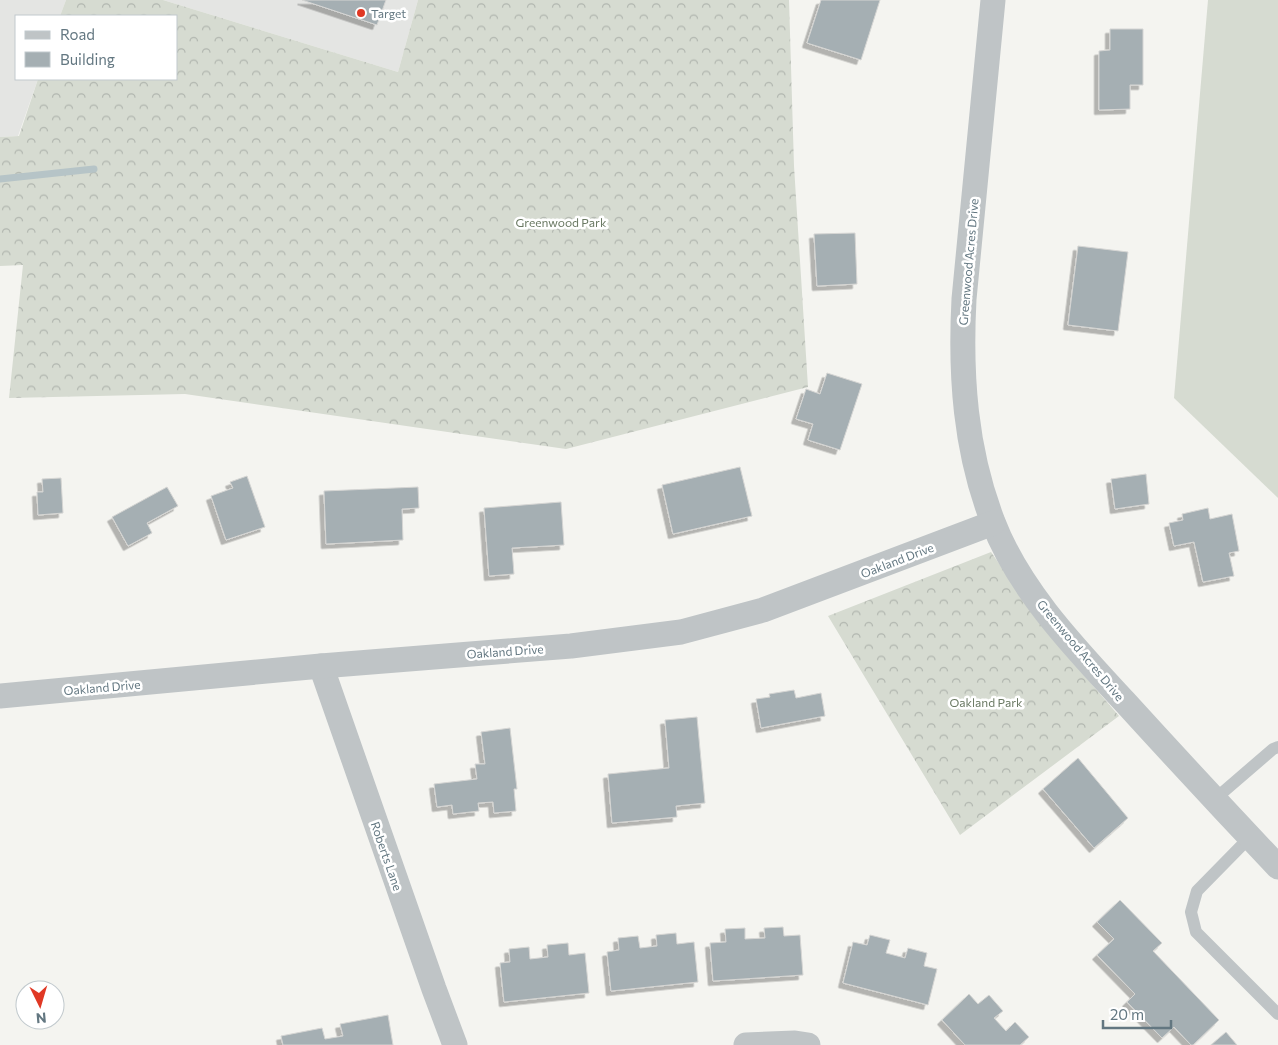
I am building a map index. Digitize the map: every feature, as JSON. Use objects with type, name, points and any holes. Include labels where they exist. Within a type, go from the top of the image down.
[{"type":"street","name":"Greenwood Acres Drive","points":[[993,0],[964,299],[962,367],[970,446],[984,499],[993,523],[1012,561],[1052,620],[1091,665],[1278,867]]},
{"type":"street","name":"Oakland Drive","points":[[0,696],[321,666],[572,646],[681,632],[763,610],[993,523]]},
{"type":"street","name":"Roberts Lane","points":[[321,666],[455,1045]]},
{"type":"street","points":[[746,1045],[795,1043],[808,1045]]},
{"type":"lane","points":[[1215,799],[1273,749],[1278,747]]},
{"type":"lane","points":[[1250,837],[1197,891],[1191,912],[1196,932],[1278,1014]]},
{"type":"shaded area","points":[[0,0],[66,0],[60,15],[15,15],[15,80],[38,80],[18,136],[0,137]]},
{"type":"shaded area","points":[[163,0],[418,0],[398,72]]},
{"type":"green space","name":"Greenwood Park","points":[[66,0],[163,0],[398,72],[418,0],[789,0],[794,166],[808,387],[566,449],[185,394],[9,398],[23,265],[0,266],[0,137],[19,136],[38,80],[178,80],[178,15],[60,15]]},
{"type":"green space","points":[[1208,0],[1278,0],[1278,498],[1174,398]]},
{"type":"green space","name":"Oakland Park","points":[[991,552],[1046,631],[1119,716],[960,835],[828,616]]},
{"type":"building","name":"Target","points":[[302,0],[386,0],[377,25]]},
{"type":"building","points":[[821,0],[880,0],[861,60],[807,43]]},
{"type":"building","points":[[1110,29],[1143,29],[1143,85],[1130,85],[1130,109],[1099,110],[1099,51],[1110,50]]},
{"type":"building","points":[[855,233],[857,284],[817,286],[814,234]]},
{"type":"building","points":[[1078,246],[1128,252],[1118,331],[1068,325]]},
{"type":"building","points":[[827,373],[862,384],[840,450],[808,440],[813,424],[796,419],[806,389],[820,394]]},
{"type":"building","points":[[740,467],[752,516],[673,534],[662,485]]},
{"type":"building","points":[[1146,474],[1149,504],[1115,509],[1111,479]]},
{"type":"building","points":[[247,476],[265,527],[226,540],[211,496],[233,488],[230,482]]},
{"type":"building","points":[[61,478],[63,513],[38,515],[37,492],[43,492],[42,479]]},
{"type":"building","points":[[167,487],[178,506],[147,523],[152,533],[128,546],[112,517]]},
{"type":"building","points":[[418,487],[419,508],[402,509],[403,540],[326,544],[324,491]]},
{"type":"building","points":[[561,502],[564,545],[512,548],[514,574],[489,576],[484,508]]},
{"type":"building","points":[[1208,508],[1210,519],[1232,514],[1239,551],[1229,553],[1234,576],[1203,582],[1194,542],[1174,546],[1169,523],[1183,520],[1182,514]]},
{"type":"building","points":[[794,690],[796,698],[821,693],[825,716],[761,728],[756,699],[770,697],[769,694]]},
{"type":"building","points":[[697,717],[705,803],[676,806],[677,817],[612,823],[608,774],[669,768],[665,720]]},
{"type":"building","points":[[510,728],[517,789],[514,789],[516,811],[494,813],[493,802],[478,803],[479,811],[453,814],[452,805],[437,807],[434,784],[477,779],[475,764],[485,764],[481,732]]},
{"type":"building","points":[[1078,758],[1128,818],[1094,848],[1043,789]]},
{"type":"building","points":[[1120,900],[1162,943],[1153,951],[1219,1020],[1193,1045],[1174,1027],[1162,1038],[1127,1002],[1135,994],[1097,955],[1114,939],[1097,922]]},
{"type":"building","points":[[783,927],[784,936],[800,935],[803,975],[713,981],[710,943],[726,942],[725,929],[745,928],[745,939],[765,938],[764,928]]},
{"type":"building","points":[[676,933],[677,944],[694,942],[698,982],[611,991],[607,952],[619,950],[618,938],[638,936],[640,948],[657,946],[656,935]]},
{"type":"building","points":[[870,935],[890,940],[886,953],[905,958],[908,948],[927,953],[924,966],[937,969],[928,1005],[843,983],[853,942],[867,945]]},
{"type":"building","points":[[568,943],[569,955],[585,953],[589,993],[504,1002],[500,963],[510,962],[509,949],[529,947],[530,959],[548,957],[547,945]]},
{"type":"building","points":[[969,994],[978,1004],[989,995],[1003,1011],[994,1018],[1006,1031],[1015,1022],[1029,1037],[1020,1045],[965,1045],[942,1020]]},
{"type":"building","points":[[388,1015],[393,1045],[283,1045],[281,1036],[322,1028],[325,1039],[343,1036],[340,1024]]},
{"type":"building","points":[[1226,1032],[1237,1045],[1211,1045]]},
{"type":"waterway","points":[[0,179],[94,169]]},
{"type":"place","name":"Target","points":[[361,13]]}]
